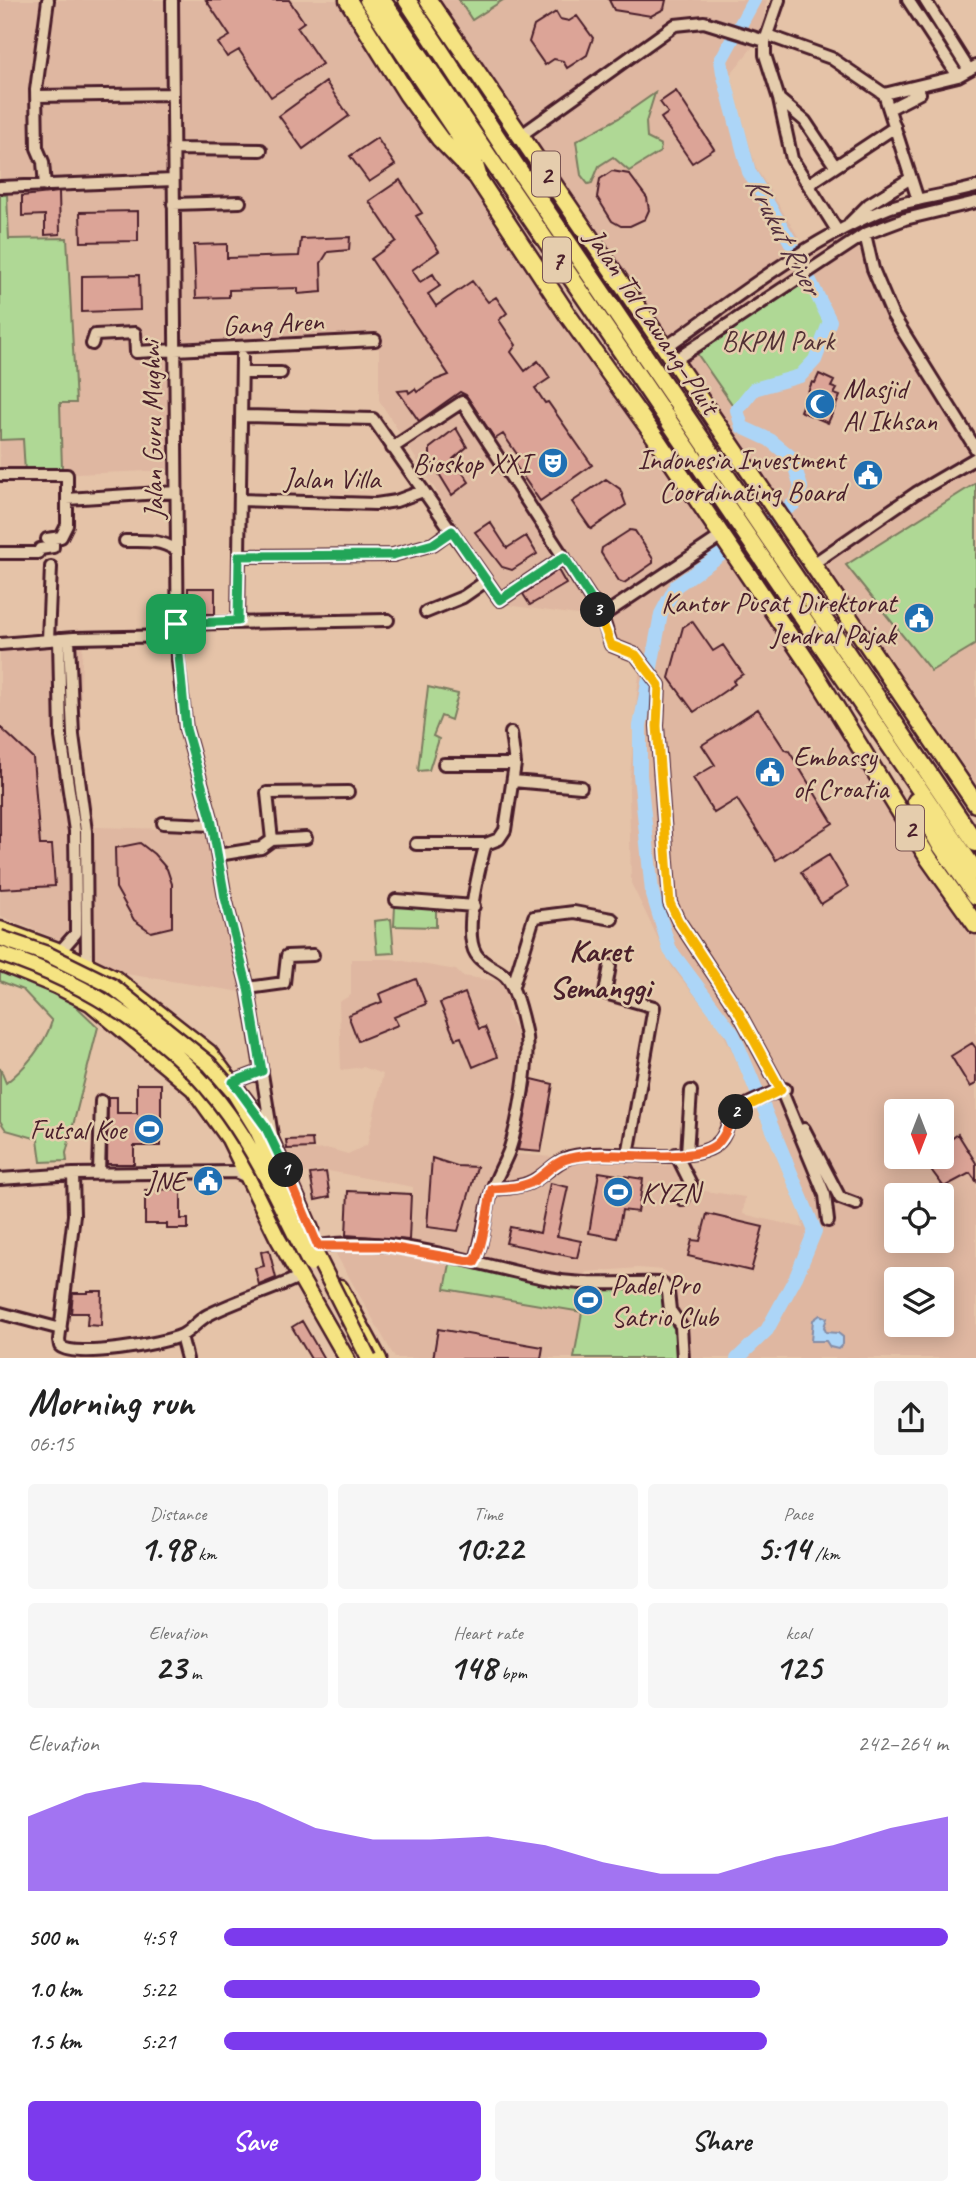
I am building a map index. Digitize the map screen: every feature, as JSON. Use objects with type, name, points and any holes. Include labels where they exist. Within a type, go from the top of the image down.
[{"type":"highway","name":"2","points":[[348,0],[440,139],[480,181],[850,727],[929,859],[976,925]]},
{"type":"highway","points":[[368,0],[472,155],[480,181]]},
{"type":"highway","name":"Jalan Tol Cawang–Pluit","points":[[382,0],[976,873]]},
{"type":"highway","name":"Jalan Tol Cawang–Pluit","points":[[407,0],[514,163],[976,843]]},
{"type":"highway","name":"2","points":[[428,0],[976,804]]},
{"type":"highway","points":[[869,716],[939,842],[976,896]]},
{"type":"highway","points":[[952,808],[976,832]]},
{"type":"main road","points":[[0,929],[55,949],[115,978],[197,1041],[253,1107],[272,1140],[318,1246],[378,1358]]},
{"type":"main road","points":[[0,938],[59,959],[112,986],[209,1064],[235,1094],[256,1128],[368,1358]]},
{"type":"main road","points":[[0,954],[67,979],[98,996],[170,1051],[208,1088],[255,1156],[358,1358]]},
{"type":"main road","points":[[0,963],[90,1003],[175,1072],[218,1121],[237,1153],[299,1278],[346,1358]]},
{"type":"main road","points":[[175,1072],[183,1071],[194,1063],[197,1041]]},
{"type":"street","points":[[45,186],[43,162],[37,148],[36,96],[48,0]]},
{"type":"street","name":"Jalan Guru Mughni","points":[[172,0],[176,630],[186,729],[212,825],[225,898],[248,988],[272,1140]]},
{"type":"street","points":[[779,0],[766,38],[767,63],[779,99],[792,159],[842,230]]},
{"type":"street","points":[[908,0],[958,76]]},
{"type":"street","points":[[925,0],[974,70]]},
{"type":"street","points":[[520,136],[675,25],[704,22],[831,58],[884,94],[918,200]]},
{"type":"street","points":[[884,94],[974,70]]},
{"type":"street","points":[[889,109],[910,96],[974,70]]},
{"type":"street","points":[[36,96],[172,94]]},
{"type":"street","points":[[779,99],[806,121],[835,166]]},
{"type":"street","points":[[809,184],[895,127]]},
{"type":"street","points":[[173,149],[261,150]]},
{"type":"street","points":[[842,230],[869,204],[911,178]]},
{"type":"street","points":[[0,187],[173,180]]},
{"type":"street","points":[[972,188],[975,205],[905,219],[865,234],[726,324],[670,354],[717,311],[787,263],[842,230],[890,208],[972,188]]},
{"type":"street","points":[[173,204],[240,202]]},
{"type":"street","points":[[865,234],[873,269],[892,314],[976,449]]},
{"type":"street","points":[[717,311],[726,324]]},
{"type":"street","name":"Gang Aren","points":[[92,344],[95,335],[135,333],[136,352],[375,340]]},
{"type":"street","points":[[238,621],[242,356]]},
{"type":"street","points":[[242,373],[281,373]]},
{"type":"street","points":[[390,444],[462,401],[602,616],[611,645],[636,655],[659,685],[657,726],[670,903],[678,920],[738,1011],[840,1198],[856,1204]]},
{"type":"street","points":[[241,416],[373,419],[500,600],[564,557]]},
{"type":"street","points":[[813,564],[916,493],[976,458]]},
{"type":"street","points":[[0,475],[67,475],[66,529],[61,537],[50,539],[53,547],[40,549],[38,553],[0,553]]},
{"type":"street","name":"Jalan Villa","points":[[240,500],[376,504],[396,501],[423,491]]},
{"type":"street","points":[[67,499],[176,492]]},
{"type":"street","points":[[239,556],[393,555],[433,544],[452,531]]},
{"type":"street","points":[[125,541],[154,541],[167,544],[176,550]]},
{"type":"street","points":[[602,616],[726,546]]},
{"type":"street","points":[[51,567],[65,679],[67,736],[86,831],[81,933],[87,963]]},
{"type":"street","points":[[426,612],[463,597],[486,581]]},
{"type":"street","points":[[0,644],[176,630],[238,621],[319,623],[388,620]]},
{"type":"street","points":[[416,845],[486,844],[499,839],[505,830],[513,782],[511,733]]},
{"type":"street","points":[[444,764],[514,764]]},
{"type":"street","points":[[513,782],[581,787]]},
{"type":"street","points":[[272,840],[267,793],[348,792]]},
{"type":"street","points":[[163,823],[212,825]]},
{"type":"street","points":[[218,855],[261,848],[272,840],[306,838]]},
{"type":"street","points":[[486,844],[471,938],[476,955],[513,986]]},
{"type":"street","points":[[396,900],[474,906]]},
{"type":"street","points":[[475,1262],[485,1235],[485,1219],[492,1189],[510,1148],[527,1051],[525,1031],[513,986],[534,917],[574,912],[612,919]]},
{"type":"street","points":[[55,949],[62,949],[81,933]]},
{"type":"street","points":[[248,988],[284,983],[287,956],[313,955]]},
{"type":"street","points":[[610,966],[605,993],[654,1007],[628,1155]]},
{"type":"street","points":[[728,985],[781,1090],[825,1195],[828,1221]]},
{"type":"street","points":[[233,1082],[262,1071]]},
{"type":"street","points":[[492,1189],[529,1184],[570,1157],[704,1151],[714,1146],[726,1134],[731,1118],[744,1108],[781,1090]]},
{"type":"street","points":[[683,1200],[691,1184],[681,1153],[691,1091]]},
{"type":"street","points":[[99,1173],[102,1101]]},
{"type":"street","points":[[223,1172],[237,1153]]},
{"type":"street","points":[[0,1178],[99,1173],[236,1172],[249,1178]]},
{"type":"street","points":[[73,1174],[74,1215],[60,1346],[72,1355],[181,1336],[208,1315],[299,1278]]},
{"type":"street","points":[[318,1246],[384,1246],[582,1283],[662,1283],[668,1292],[670,1310],[681,1326],[683,1358]]},
{"type":"street","points":[[0,1313],[61,1329]]},
{"type":"street","points":[[181,1336],[187,1358]]},
{"type":"shaded area","points":[[0,0],[338,0],[435,144],[471,188],[655,437],[976,925],[976,1358],[692,1358],[685,1322],[673,1304],[671,1275],[663,1270],[638,1268],[587,1272],[584,1284],[410,1243],[413,1187],[323,1170],[293,1175],[286,1151],[330,1149],[348,1154],[367,1145],[383,1074],[363,1067],[341,1070],[339,1002],[351,995],[351,959],[392,959],[456,970],[462,976],[498,981],[507,988],[507,1014],[520,1038],[525,1071],[515,1154],[666,1166],[677,1150],[691,1189],[745,1197],[743,1214],[803,1228],[793,1172],[720,1027],[672,967],[631,883],[629,788],[640,662],[608,645],[598,618],[508,605],[379,400],[379,348],[175,354],[175,470],[0,477]]},
{"type":"shaded area","points":[[433,0],[767,0],[759,39],[729,76],[756,168],[804,246],[846,222],[860,251],[976,446],[976,784],[686,361],[512,126]]},
{"type":"shaded area","points":[[83,636],[79,733],[95,827],[208,830],[242,992],[126,974],[124,978],[73,945],[0,916],[0,641]]},
{"type":"shaded area","points":[[332,1247],[407,1252],[534,1277],[680,1358],[395,1358]]},
{"type":"green space","points":[[459,0],[503,0],[472,20]]},
{"type":"green space","points":[[655,93],[646,122],[647,138],[661,145],[660,152],[629,171],[613,157],[599,166],[592,183],[588,184],[581,175],[576,141],[619,118]]},
{"type":"green space","points":[[0,195],[7,195],[9,239],[67,238],[76,403],[60,403],[62,469],[25,472],[23,439],[0,440]]},
{"type":"green space","name":"BKPM Park","points":[[804,278],[826,321],[811,358],[798,372],[751,385],[734,407],[696,352]]},
{"type":"green space","name":"Kantor Pusat Direktorat Jendral Pajak","points":[[976,483],[976,644],[931,671],[846,565]]},
{"type":"green space","points":[[428,687],[458,694],[451,720],[441,716],[433,736],[439,739],[429,770],[418,771]]},
{"type":"green space","points":[[395,906],[436,908],[436,927],[394,926]]},
{"type":"green space","points":[[391,919],[394,953],[377,954],[374,921]]},
{"type":"green space","points":[[0,964],[54,985],[98,1027],[66,1153],[67,1161],[41,1162],[38,1139],[6,1130],[0,1121],[0,1068],[6,1083],[34,1055],[45,1039],[52,1021],[23,990],[0,981]]},
{"type":"green space","name":"Padel Pro Satrio Club","points":[[451,1259],[534,1277],[661,1284],[678,1325],[680,1358],[574,1358],[582,1312],[445,1289]]},
{"type":"water","points":[[820,1315],[827,1318],[824,1327],[826,1332],[838,1333],[843,1337],[843,1344],[838,1349],[830,1347],[826,1341],[811,1341],[813,1320]]},
{"type":"building","points":[[206,0],[289,0],[304,22],[297,27],[322,64],[271,97],[239,50],[227,57],[218,43],[230,36]]},
{"type":"building","points":[[609,0],[666,0],[664,9],[651,16],[614,10]]},
{"type":"building","points":[[556,12],[560,19],[569,21],[577,16],[593,38],[587,55],[567,68],[563,61],[554,59],[545,65],[529,42],[534,26]]},
{"type":"building","points":[[326,82],[349,116],[303,149],[279,116]]},
{"type":"building","points":[[676,91],[714,149],[692,163],[661,118],[668,113],[660,102]]},
{"type":"building","points":[[377,138],[395,165],[369,182],[350,156]]},
{"type":"building","points":[[612,171],[629,174],[647,198],[649,210],[645,219],[630,226],[621,226],[612,221],[597,197],[600,179]]},
{"type":"building","points":[[400,180],[422,213],[416,216],[439,251],[412,270],[420,282],[433,274],[440,286],[428,294],[436,306],[472,281],[488,302],[496,297],[507,313],[499,320],[516,345],[511,352],[525,371],[538,361],[544,369],[550,378],[535,388],[545,403],[548,402],[592,465],[540,501],[513,462],[519,457],[503,434],[495,439],[466,395],[460,392],[419,421],[398,391],[408,390],[409,393],[415,389],[417,392],[433,381],[449,375],[371,259],[396,241],[369,201]]},
{"type":"building","points":[[59,192],[60,234],[45,235],[45,215],[22,216],[22,196]]},
{"type":"building","points":[[138,211],[138,241],[81,242],[80,212]]},
{"type":"building","points":[[350,237],[349,250],[328,252],[321,263],[322,292],[298,294],[298,288],[229,290],[229,297],[196,298],[194,245],[227,244],[227,258],[299,256],[301,239]]},
{"type":"building","points":[[139,275],[140,310],[82,312],[82,276]]},
{"type":"building","name":"Masjid Al Ikhsan","points":[[819,374],[834,381],[831,387],[837,389],[834,394],[840,396],[828,423],[800,411],[812,382],[815,383]]},
{"type":"building","points":[[456,428],[467,447],[453,459],[469,482],[452,495],[430,459],[430,448]]},
{"type":"building","points":[[606,479],[620,489],[626,505],[591,529],[572,502]]},
{"type":"building","points":[[490,522],[507,548],[526,536],[537,554],[512,570],[502,567],[475,532]]},
{"type":"building","points":[[630,530],[635,531],[653,563],[624,583],[619,581],[601,553],[602,548]]},
{"type":"building","points":[[558,570],[566,584],[530,605],[523,594]]},
{"type":"building","points":[[188,588],[215,588],[215,614],[188,614]]},
{"type":"building","points":[[692,621],[713,651],[723,645],[743,674],[733,681],[735,684],[694,712],[669,678],[683,627]]},
{"type":"building","points":[[758,709],[785,750],[789,751],[833,823],[776,860],[737,799],[714,813],[693,778],[715,765],[702,745]]},
{"type":"building","points":[[0,727],[33,758],[40,845],[52,845],[55,886],[0,889]]},
{"type":"building","points":[[140,843],[167,869],[172,884],[172,927],[151,932],[134,920],[116,888],[115,848]]},
{"type":"building","points":[[829,855],[848,887],[821,904],[801,872]]},
{"type":"building","points":[[416,979],[426,1004],[394,1017],[398,1025],[358,1041],[348,1015],[382,1002],[379,994]]},
{"type":"building","points":[[465,993],[479,1029],[485,1027],[497,1057],[473,1067],[461,1037],[455,1039],[440,1003]]},
{"type":"building","points":[[972,1043],[976,1048],[976,1084],[970,1087],[951,1056]]},
{"type":"building","points":[[532,1079],[553,1084],[541,1152],[518,1150]]},
{"type":"building","points":[[137,1084],[161,1084],[161,1146],[134,1146],[134,1164],[107,1164],[108,1097],[117,1097],[117,1113],[137,1113]]},
{"type":"building","points":[[958,1134],[976,1163],[976,1181],[970,1173],[951,1183],[941,1183],[930,1169],[954,1169],[954,1137]]},
{"type":"building","points":[[312,1139],[313,1148],[287,1149],[286,1140]]},
{"type":"building","points":[[432,1158],[457,1166],[477,1167],[458,1231],[427,1227]]},
{"type":"building","points":[[326,1172],[330,1197],[315,1200],[310,1174]]},
{"type":"building","name":"KYZN","points":[[599,1172],[643,1179],[638,1212],[622,1210],[617,1238],[589,1233]]},
{"type":"building","points":[[550,1183],[568,1187],[557,1236],[581,1241],[577,1258],[506,1243],[510,1227],[540,1233]]},
{"type":"building","points":[[181,1189],[181,1219],[188,1219],[188,1229],[167,1229],[167,1224],[145,1224],[145,1190]]},
{"type":"building","points":[[348,1191],[411,1194],[409,1240],[346,1235]]},
{"type":"building","points":[[707,1214],[763,1227],[751,1271],[688,1256],[692,1240],[700,1241]]},
{"type":"building","points":[[269,1250],[276,1278],[259,1285],[255,1268],[264,1266],[261,1252]]},
{"type":"building","points":[[102,1291],[101,1326],[87,1325],[88,1313],[71,1313],[73,1293]]},
{"type":"building","points":[[302,1321],[323,1358],[310,1358],[292,1327]]},
{"type":"building","points":[[438,1329],[543,1347],[541,1358],[433,1358]]},
{"type":"waterway","name":"Krukut River","points":[[738,1358],[767,1330],[796,1277],[815,1231],[733,1034],[670,950],[652,892],[640,775],[640,726],[661,614],[676,586],[795,503],[801,487],[792,458],[770,440],[742,427],[737,410],[754,389],[800,376],[815,360],[830,321],[790,241],[749,172],[723,73],[721,60],[754,0]]},
{"type":"place","name":"Masjid Al Ikhsan","points":[[820,404]]},
{"type":"place","name":"Bioskop XXI","points":[[553,463]]},
{"type":"place","name":"Indonesia Investment Coordinating Board","points":[[868,475]]},
{"type":"place","name":"Kantor Pusat Direktorat Jendral Pajak","points":[[919,618]]},
{"type":"place","name":"Embassy of Croatia","points":[[770,772]]},
{"type":"place","name":"Futsal Koe","points":[[149,1129]]},
{"type":"place","name":"JNE","points":[[208,1181]]},
{"type":"place","name":"KYZN","points":[[618,1192]]},
{"type":"place","name":"Padel Pro Satrio Club","points":[[588,1300]]},
{"type":"district","name":"Karet Semanggi","points":[[600,968]]},
{"type":"route","points":[[452,531],[500,600],[564,557],[602,616],[611,645],[636,655],[659,685],[657,726],[670,903],[710,972],[738,1011],[781,1090],[738,1110],[731,1118],[726,1134],[714,1146],[704,1151],[570,1157],[529,1184],[492,1189],[485,1219],[485,1235],[475,1262],[384,1246],[318,1246],[265,1126],[233,1082],[262,1071],[248,988],[225,898],[211,818],[186,729],[176,624],[238,621],[239,556],[393,555],[433,544],[452,531]]}]
